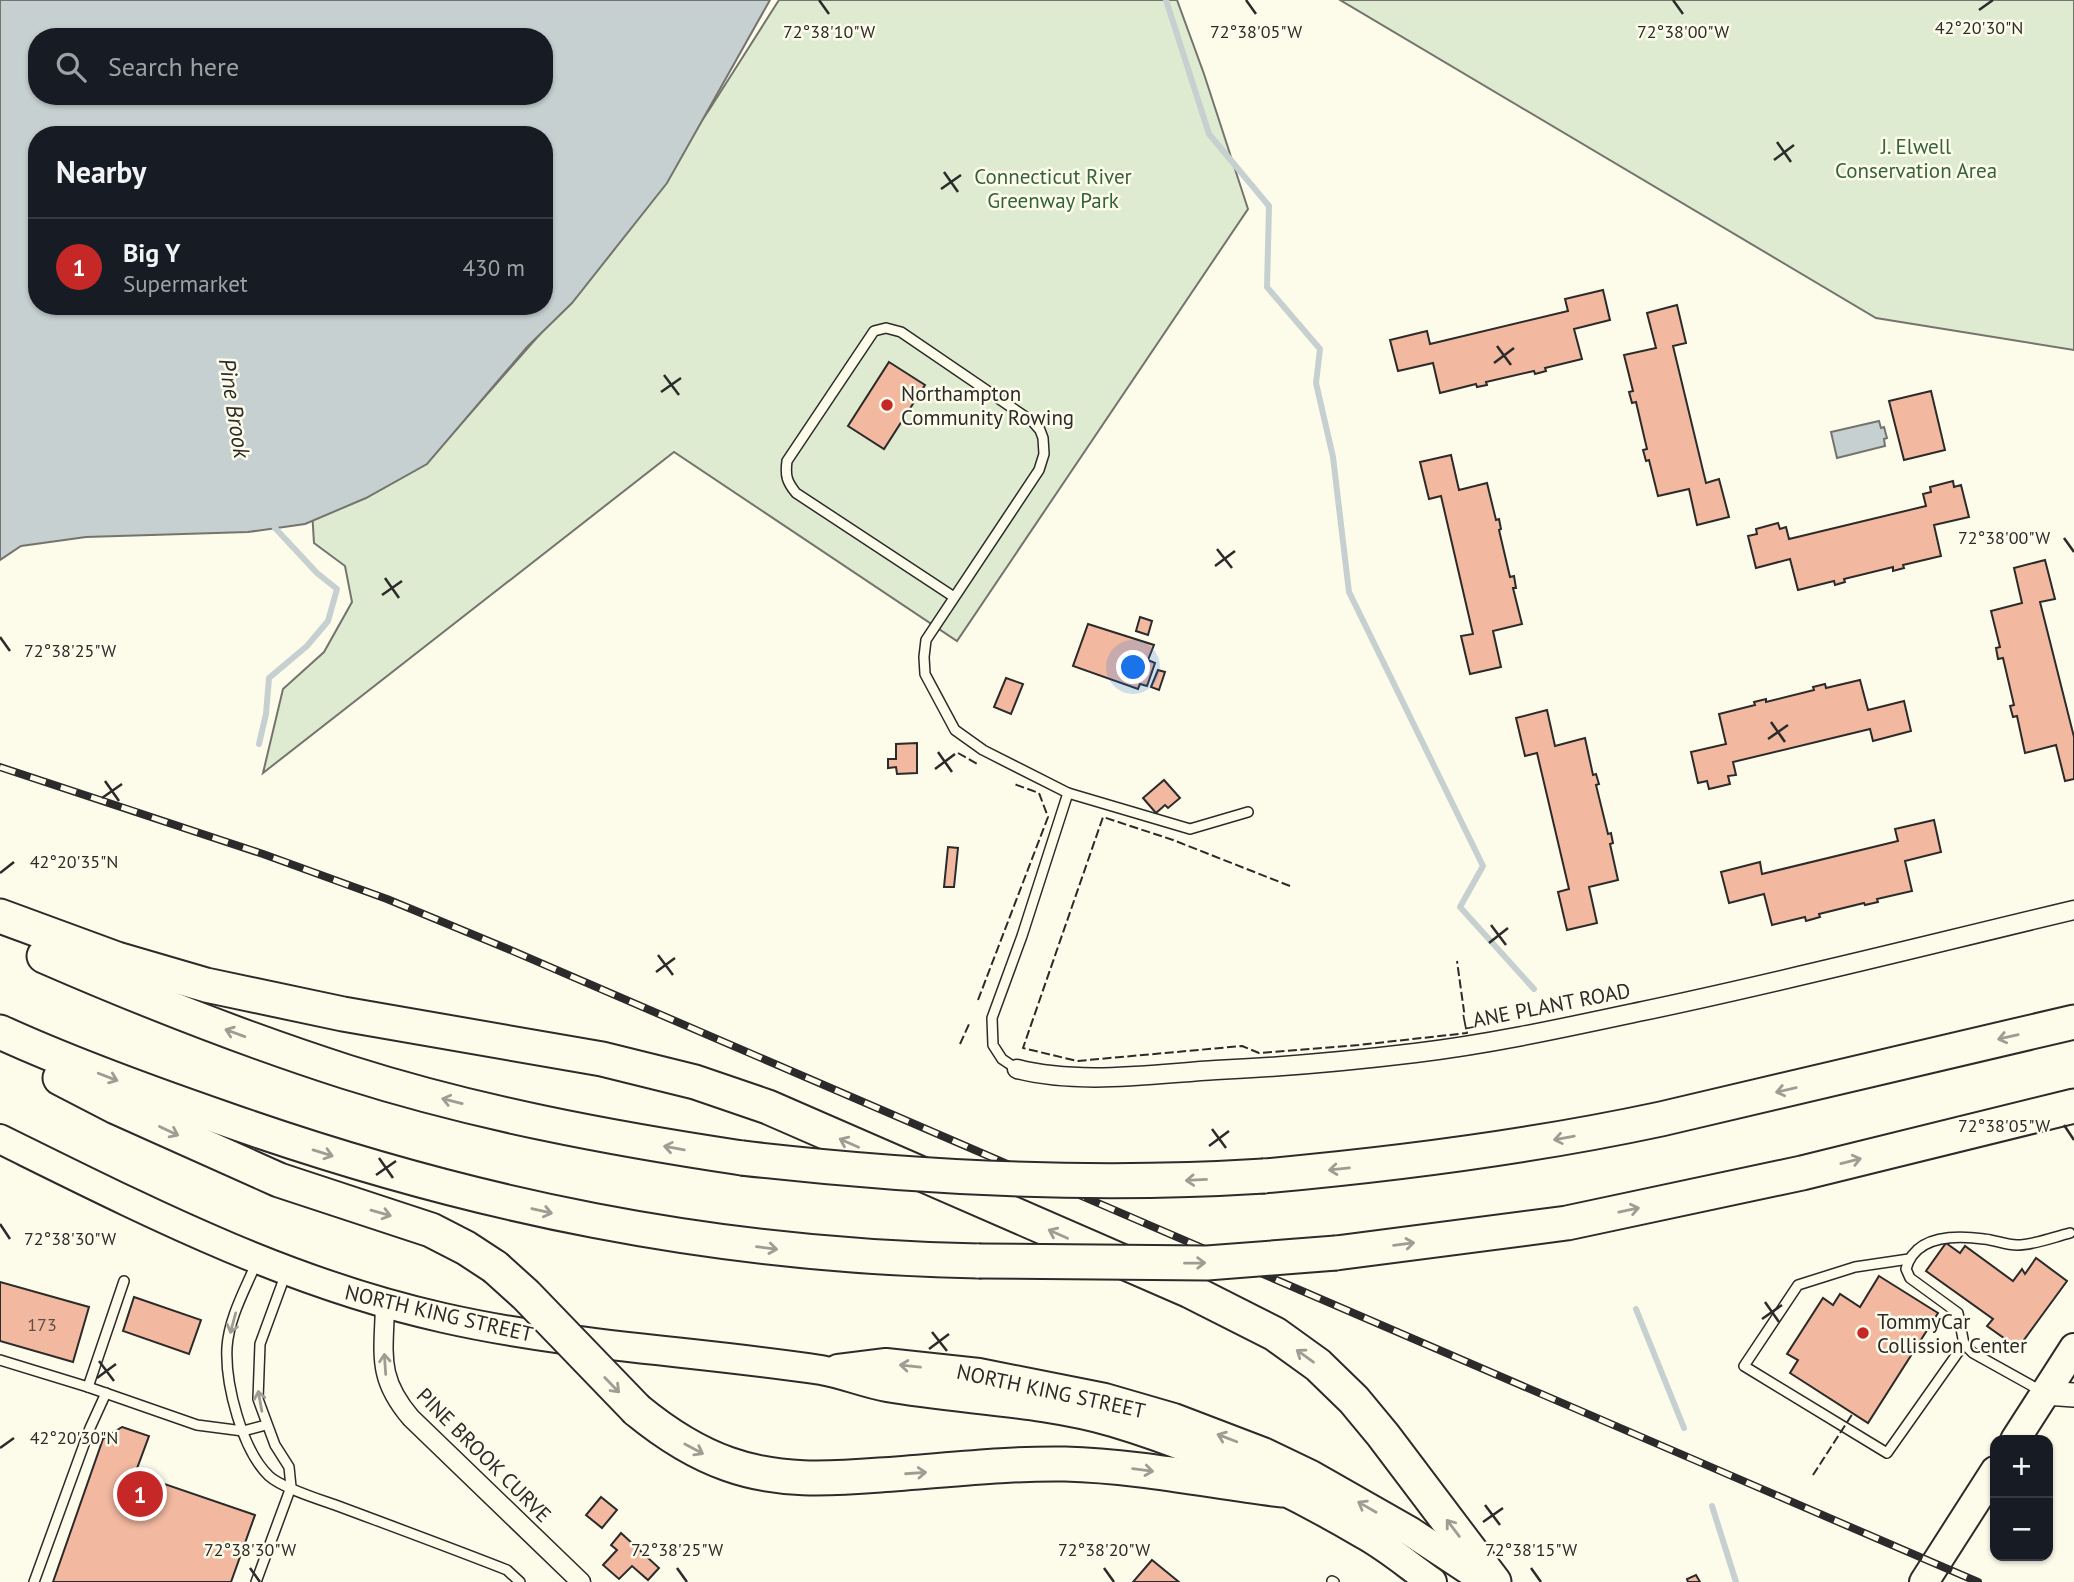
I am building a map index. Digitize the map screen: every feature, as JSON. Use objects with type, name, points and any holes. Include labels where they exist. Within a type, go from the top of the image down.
[{"type":"highway","points":[[0,916],[104,955],[206,985],[332,1012],[612,1061],[695,1082],[768,1107],[1190,1291],[1275,1334],[1318,1365],[1353,1399],[1383,1435],[1494,1582]]},
{"type":"highway","points":[[0,936],[205,1022],[348,1072],[419,1093],[560,1127],[742,1158],[887,1173],[1052,1181],[1191,1181],[1264,1176],[1444,1156],[1592,1134],[2074,1022]]},
{"type":"highway","points":[[0,1031],[138,1088],[296,1144],[365,1166],[516,1206],[600,1223],[720,1242],[867,1257],[1207,1263],[1336,1253],[1567,1223],[1802,1172],[2074,1106]]},
{"type":"highway","points":[[0,1044],[105,1101],[250,1168],[307,1191],[431,1230],[466,1248],[495,1268],[526,1296],[638,1410],[679,1441],[709,1457],[750,1471],[791,1478],[1064,1464],[1144,1469],[1281,1490]]},
{"type":"main road","name":"NORTH KING STREET","points":[[0,1139],[142,1209],[257,1260],[385,1304],[449,1320],[551,1338],[825,1371],[884,1387],[1003,1401],[1109,1421],[1175,1442],[1281,1490],[1366,1535],[1432,1582]]},
{"type":"main road","points":[[2018,1435],[2074,1348]]},
{"type":"main road","name":"NORTH KING STREET","points":[[825,1371],[886,1363],[979,1373],[1105,1398],[1174,1418],[1264,1452],[1311,1475],[1410,1532],[1487,1582]]},
{"type":"main road","points":[[1924,1582],[1990,1479]]},
{"type":"street","name":"LANE PLANT ROAD","points":[[1017,1069],[1061,1077],[1125,1076],[1290,1066],[1417,1053],[1574,1026],[1689,1001],[2074,910]]},
{"type":"street","name":"PINE BROOK CURVE","points":[[385,1304],[384,1373],[396,1400],[411,1418],[581,1582]]},
{"type":"street","points":[[2045,1392],[2074,1395]]},
{"type":"lane","points":[[954,597],[796,493],[788,484],[785,473],[787,461],[874,331],[886,328],[901,332],[1033,422],[1043,439],[1044,454],[1031,485],[926,640],[923,657],[925,674],[955,730],[983,750],[1068,793],[1190,830],[1248,811]]},
{"type":"lane","points":[[1017,1069],[1002,1059],[993,1045],[992,1018],[1022,936],[1068,793]]},
{"type":"lane","points":[[2045,1392],[1973,1353],[1964,1344],[1958,1313],[1910,1278],[1906,1269],[1909,1259],[1922,1244],[1953,1238],[1984,1239],[2017,1245],[2070,1233]]},
{"type":"lane","points":[[1909,1259],[1855,1267],[1798,1285],[1744,1366],[1887,1453],[1964,1344]]},
{"type":"lane","points":[[257,1260],[234,1317],[227,1345],[229,1376],[243,1431],[255,1456],[270,1477],[507,1570],[520,1582]]},
{"type":"lane","points":[[256,1582],[291,1487],[289,1467],[275,1445],[258,1399],[260,1344],[286,1272]]},
{"type":"lane","points":[[88,1387],[124,1281]]},
{"type":"lane","points":[[0,1360],[197,1425],[243,1431],[266,1425]]},
{"type":"lane","points":[[34,1582],[90,1428],[106,1393]]},
{"type":"green space","name":"Connecticut River Greenway Park","points":[[779,0],[1177,0],[1248,209],[957,641],[674,452],[263,773],[283,689],[324,652],[352,602],[345,566],[314,543],[312,510],[383,488],[444,443],[609,256],[709,110]]},
{"type":"green space","name":"J. Elwell Conservation Area","points":[[1340,0],[2074,0],[2074,350],[1876,318]]},
{"type":"water","points":[[0,0],[770,0],[667,183],[572,303],[527,347],[427,464],[366,498],[305,524],[248,532],[86,537],[21,546],[0,560]]},
{"type":"water","points":[[1879,421],[1887,438],[1884,439],[1885,446],[1837,458],[1831,432]]},
{"type":"building","points":[[1603,290],[1610,320],[1574,329],[1582,359],[1545,368],[1546,371],[1535,374],[1534,371],[1486,382],[1487,385],[1477,387],[1476,384],[1440,393],[1433,363],[1398,371],[1390,340],[1427,331],[1430,344],[1568,311],[1565,299]]},
{"type":"building","points":[[1677,305],[1686,343],[1673,346],[1706,483],[1719,479],[1729,517],[1697,525],[1689,489],[1658,496],[1649,460],[1646,461],[1643,450],[1647,449],[1636,402],[1632,403],[1629,392],[1633,391],[1624,355],[1656,348],[1647,313]]},
{"type":"building","name":"Northampton Community Rowing","points":[[889,362],[925,385],[884,449],[848,426]]},
{"type":"building","points":[[1931,391],[1945,450],[1904,460],[1889,401]]},
{"type":"building","points":[[1451,455],[1459,490],[1487,483],[1496,520],[1499,519],[1510,577],[1514,576],[1516,588],[1513,588],[1522,624],[1493,631],[1501,667],[1470,674],[1461,636],[1473,634],[1441,496],[1429,499],[1420,462]]},
{"type":"building","points":[[1953,481],[1954,487],[1961,485],[1969,517],[1934,525],[1941,556],[1903,565],[1904,568],[1893,571],[1893,567],[1844,579],[1845,582],[1835,585],[1834,581],[1798,590],[1790,559],[1756,568],[1748,536],[1757,534],[1756,529],[1778,523],[1780,529],[1786,527],[1789,539],[1926,506],[1923,494],[1931,492],[1930,487]]},
{"type":"building","points":[[2045,560],[2055,599],[2040,602],[2074,737],[2074,779],[2065,781],[2056,745],[2025,753],[2017,716],[2013,717],[2010,706],[2014,705],[2003,658],[1998,659],[1996,648],[2000,647],[1991,611],[2022,603],[2014,568]]},
{"type":"building","points":[[1140,617],[1152,621],[1148,635],[1136,631]]},
{"type":"building","points":[[1088,624],[1154,645],[1148,660],[1155,663],[1147,686],[1140,684],[1138,689],[1073,666]]},
{"type":"building","points":[[1158,670],[1165,672],[1159,690],[1151,687]]},
{"type":"building","points":[[1006,678],[1023,684],[1011,714],[994,707]]},
{"type":"building","points":[[1860,680],[1868,710],[1904,701],[1911,731],[1873,741],[1870,729],[1733,762],[1736,775],[1728,776],[1730,784],[1709,789],[1707,781],[1698,783],[1691,752],[1726,744],[1719,714],[1755,705],[1754,702],[1766,699],[1766,702],[1814,690],[1813,687],[1825,684],[1826,688]]},
{"type":"building","points":[[1547,710],[1555,746],[1585,738],[1593,775],[1596,774],[1599,784],[1596,785],[1608,834],[1611,833],[1613,843],[1610,844],[1618,880],[1589,887],[1597,923],[1567,930],[1558,892],[1569,889],[1537,753],[1525,756],[1516,718]]},
{"type":"building","points":[[917,743],[917,773],[897,774],[896,767],[888,768],[888,759],[896,759],[896,744]]},
{"type":"building","points":[[1164,780],[1180,798],[1168,808],[1165,805],[1156,813],[1143,798]]},
{"type":"building","points":[[1934,820],[1941,852],[1905,861],[1912,891],[1877,899],[1878,902],[1819,914],[1820,917],[1806,921],[1805,917],[1772,925],[1764,894],[1729,903],[1721,872],[1760,862],[1762,874],[1898,841],[1895,829]]},
{"type":"building","points":[[948,847],[958,848],[954,887],[944,887]]},
{"type":"building","points":[[1946,1243],[1960,1253],[1965,1246],[2013,1281],[2022,1269],[2025,1274],[2036,1258],[2067,1281],[2018,1348],[1987,1326],[1993,1319],[1926,1271]]},
{"type":"building","name":"TommyCar Collission Center","points":[[1879,1276],[1938,1313],[1868,1423],[1790,1373],[1798,1360],[1787,1354],[1823,1298],[1833,1305],[1840,1294],[1860,1307]]},
{"type":"building","points":[[0,1282],[89,1307],[73,1362],[0,1341]]},
{"type":"building","points":[[134,1297],[201,1320],[189,1354],[123,1331]]},
{"type":"building","points":[[122,1427],[149,1436],[135,1474],[255,1515],[231,1582],[53,1582],[103,1439]]},
{"type":"building","points":[[601,1497],[617,1510],[602,1528],[586,1515]]},
{"type":"building","points":[[621,1533],[659,1568],[648,1580],[632,1566],[619,1579],[603,1565],[617,1550],[611,1545]]},
{"type":"building","points":[[1152,1560],[1179,1582],[1133,1582]]},
{"type":"building","points":[[1696,1575],[1700,1582],[1688,1582],[1687,1579]]},
{"type":"waterway","points":[[1166,0],[1209,134],[1269,206],[1267,287],[1320,349],[1316,383],[1333,457],[1349,592],[1483,866],[1460,907],[1534,989]]},
{"type":"waterway","name":"Pine Brook","points":[[259,744],[266,714],[269,678],[307,646],[328,621],[337,589],[317,573],[271,521]]},
{"type":"waterway","points":[[1636,1309],[1684,1428]]},
{"type":"waterway","points":[[1712,1506],[1736,1582]]},
{"type":"railway","points":[[0,767],[263,854],[387,899],[1978,1582]]},
{"type":"fence","points":[[958,753],[979,765]]},
{"type":"fence","points":[[978,1000],[1048,817],[1039,793],[1014,784]]},
{"type":"fence","points":[[1290,886],[1173,840],[1103,817],[1023,1048],[1077,1061],[1242,1046],[1259,1053],[1467,1033],[1457,961]]},
{"type":"fence","points":[[960,1044],[970,1022]]},
{"type":"fence","points":[[1813,1475],[1853,1413]]},
{"type":"place","name":"Northampton Community Rowing","points":[[887,405]]},
{"type":"place","name":"TommyCar Collission Center","points":[[1863,1333]]},
{"type":"place","name":"Big Y","points":[[140,1494]]}]
